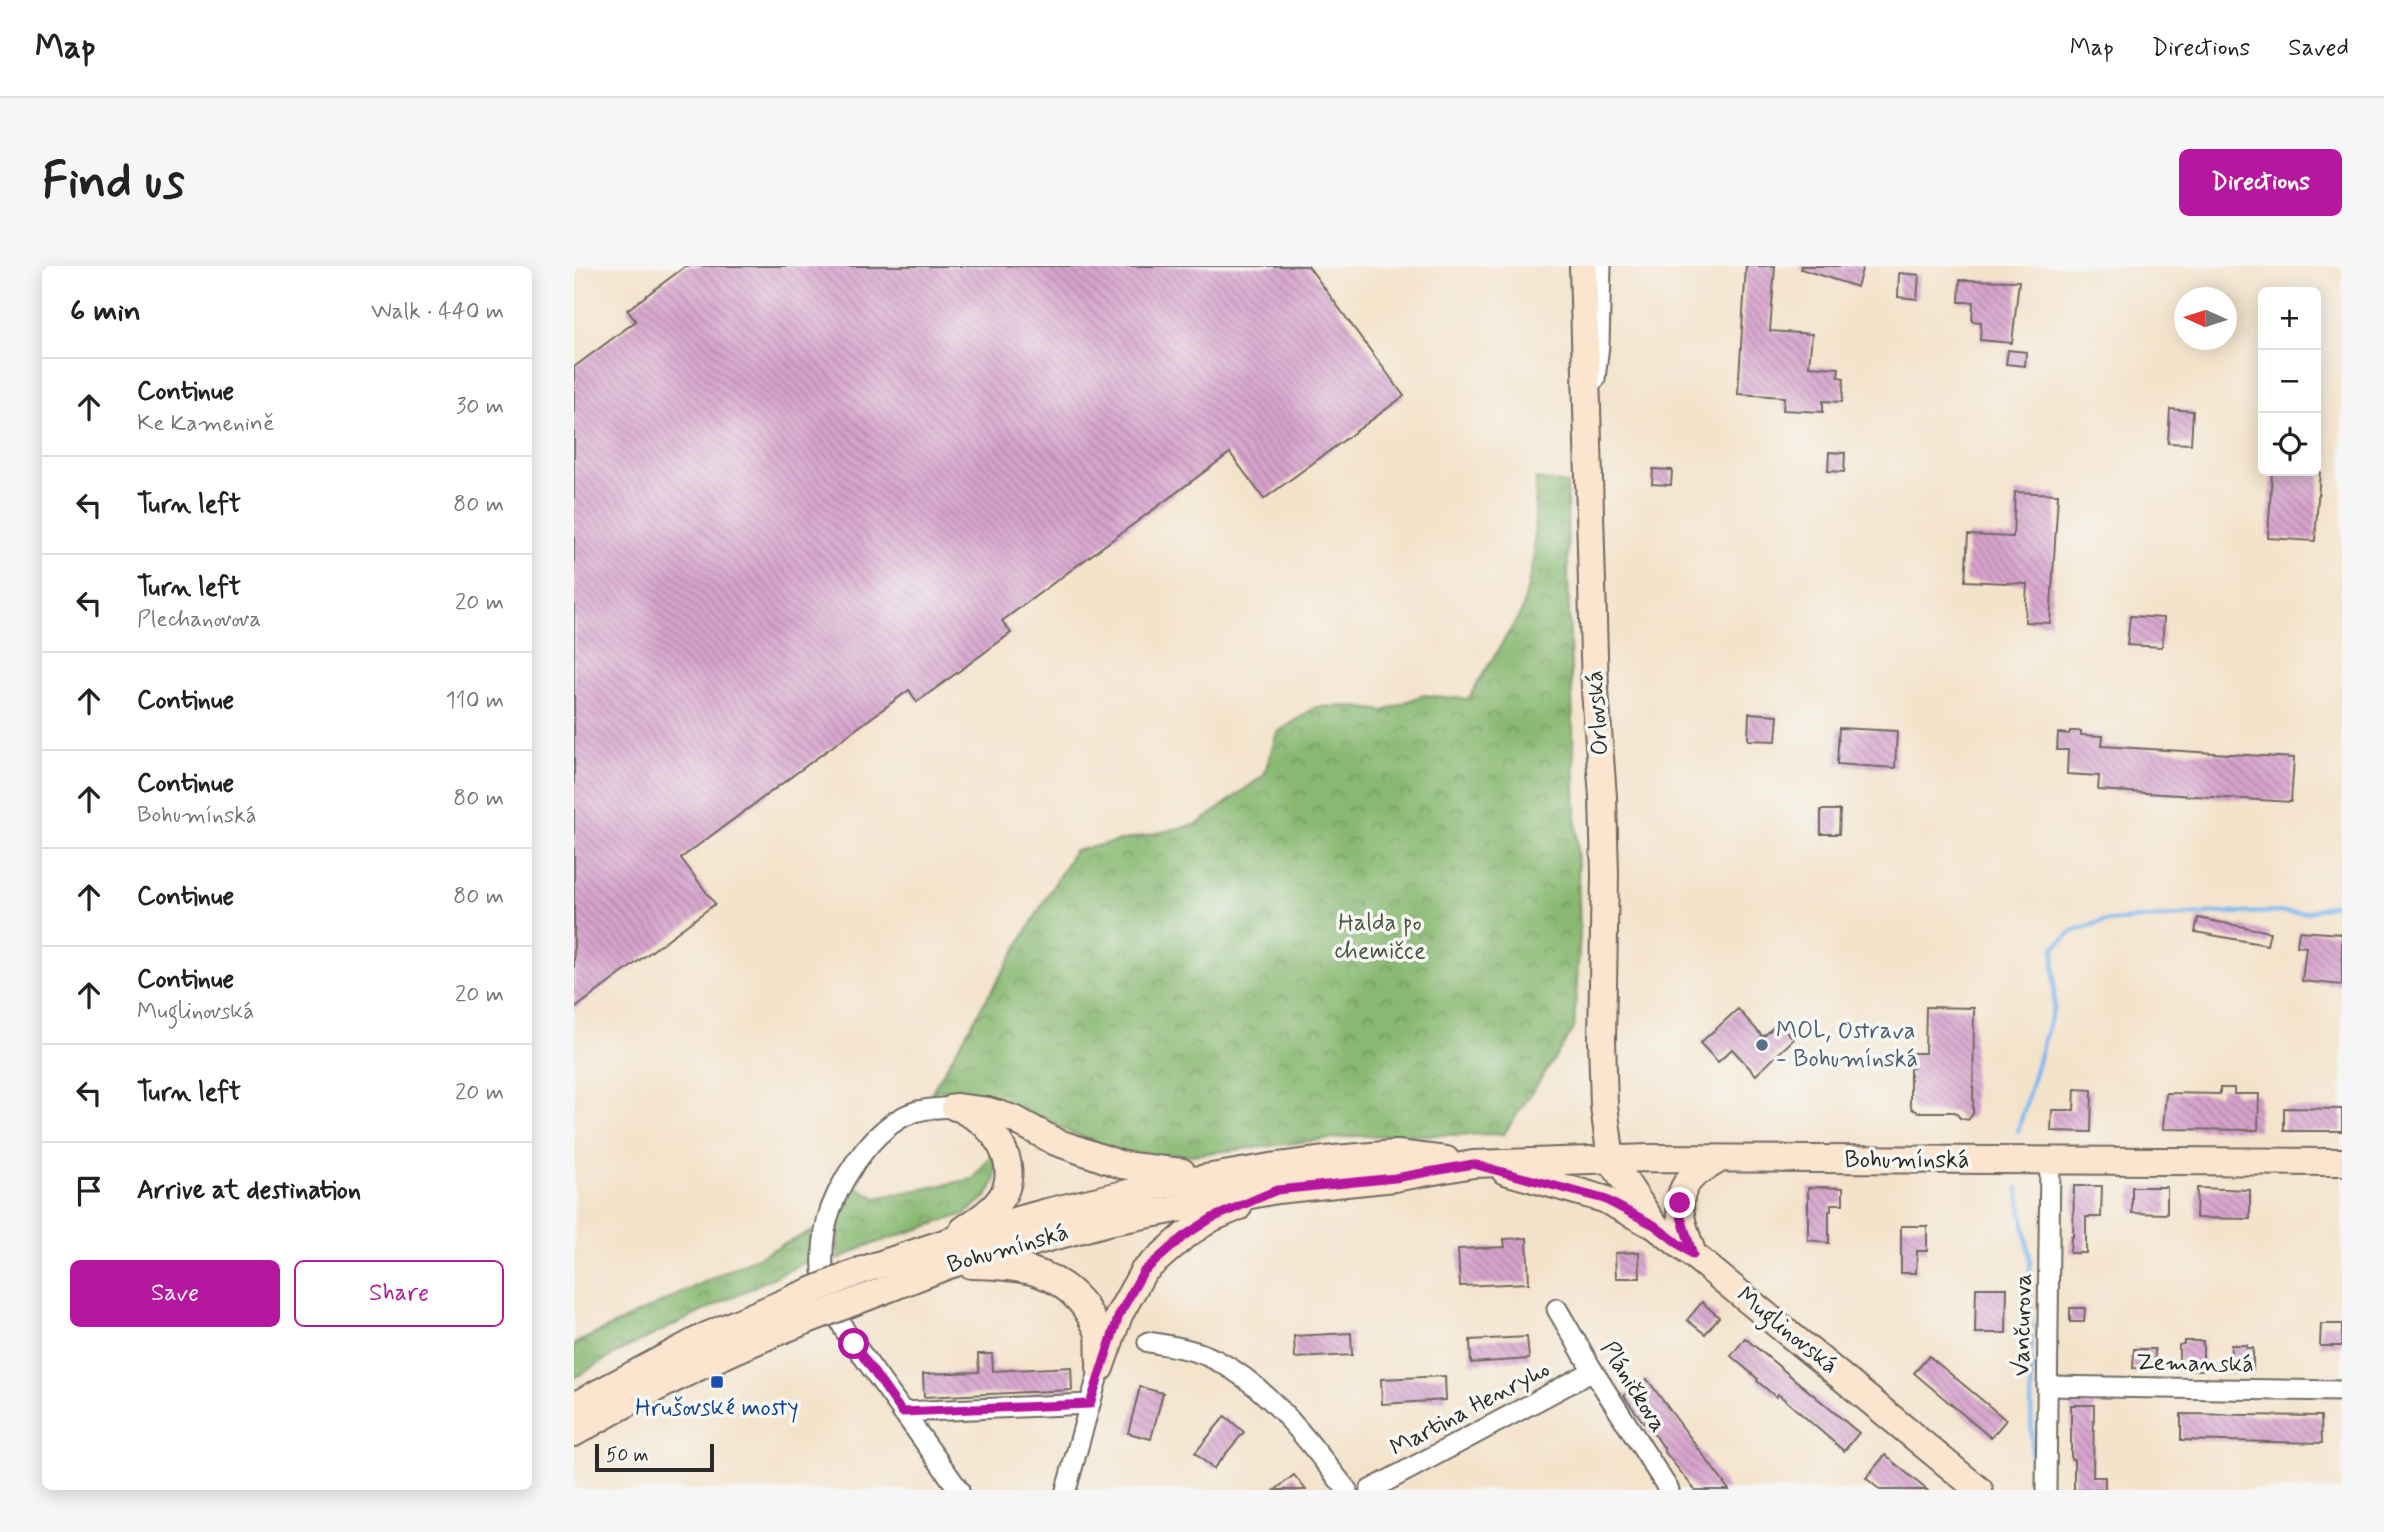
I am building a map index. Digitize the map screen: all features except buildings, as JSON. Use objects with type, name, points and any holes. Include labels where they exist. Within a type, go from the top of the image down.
[{"type":"main road","name":"Orlovská","points":[[1583,266],[1595,690],[1603,810],[1604,1105],[1611,1160]]},
{"type":"main road","points":[[955,1107],[989,1111],[1014,1119],[1056,1142],[1122,1165],[1215,1175]]},
{"type":"main road","points":[[926,1248],[963,1230],[980,1218],[1003,1195],[1006,1186],[1004,1150],[991,1129],[975,1116],[955,1107]]},
{"type":"main road","name":"Bohumínská","points":[[867,1283],[926,1248],[1047,1212],[1147,1188],[1215,1175],[1397,1154],[1473,1164]]},
{"type":"main road","points":[[1693,1255],[1681,1217],[1682,1191],[1692,1177],[1719,1159]]},
{"type":"main road","name":"Bohumínská","points":[[574,1406],[704,1337],[801,1309],[867,1283],[949,1265],[1108,1222],[1277,1190],[1395,1178],[1473,1164],[1611,1160],[2342,1162]]},
{"type":"main road","name":"Muglinovská","points":[[1611,1160],[1654,1225],[1979,1490]]},
{"type":"main road","points":[[1473,1164],[1604,1199],[1654,1225]]},
{"type":"main road","points":[[1100,1368],[1119,1315],[1143,1272],[1184,1236],[1212,1218],[1277,1190]]},
{"type":"main road","points":[[949,1265],[1023,1268],[1049,1276],[1073,1293],[1087,1311],[1098,1334],[1100,1368]]},
{"type":"main road","name":"Bohumínská","points":[[574,1433],[801,1309]]},
{"type":"street","points":[[1588,410],[1598,367],[1601,266]]},
{"type":"street","points":[[955,1107],[916,1111],[887,1128],[868,1146],[847,1173],[830,1210],[823,1245],[823,1273],[834,1310],[845,1331],[959,1490]]},
{"type":"street","name":"Vančurova","points":[[2046,1490],[2050,1161]]},
{"type":"street","name":"Pláničkova","points":[[1557,1309],[1669,1490]]},
{"type":"street","points":[[1148,1342],[1188,1349],[1216,1360],[1244,1378],[1279,1410],[1348,1490]]},
{"type":"street","points":[[1066,1490],[1100,1368]]},
{"type":"street","name":"Martina Henryho","points":[[1370,1490],[1593,1371]]},
{"type":"street","name":"Zemanská","points":[[2047,1386],[2342,1391]]},
{"type":"street","points":[[902,1412],[1090,1404]]},
{"type":"green space","name":"Halda po chemičce","points":[[1536,479],[1567,484],[1580,932],[1574,1029],[1504,1134],[1356,1136],[1191,1155],[1150,1156],[1107,1148],[982,1094],[951,1090],[931,1093],[1074,851],[1198,824],[1264,775],[1277,733],[1316,707],[1348,706],[1384,711],[1423,695],[1468,699],[1522,611],[1534,560]]},
{"type":"green space","points":[[992,1154],[996,1169],[995,1182],[987,1196],[965,1214],[863,1247],[838,1260],[838,1223],[857,1187],[876,1198],[973,1179]]},
{"type":"green space","points":[[812,1231],[810,1260],[622,1350],[574,1378],[574,1344]]},
{"type":"waterway","points":[[2018,1131],[2054,1006],[2054,948],[2073,931],[2101,922],[2217,913],[2308,912],[2342,902]]},
{"type":"waterway","points":[[2018,1188],[2030,1259],[2032,1490]]},
{"type":"place","name":"MOL, Ostrava - Bohumínská","points":[[1762,1045]]},
{"type":"place","name":"Hrušovské mosty","points":[[717,1382]]},
{"type":"route","points":[[854,1344],[902,1412],[1090,1404],[1119,1315],[1143,1272],[1184,1236],[1212,1218],[1277,1190],[1395,1178],[1473,1164],[1604,1199],[1654,1225],[1693,1255],[1681,1217],[1680,1203]]}]
